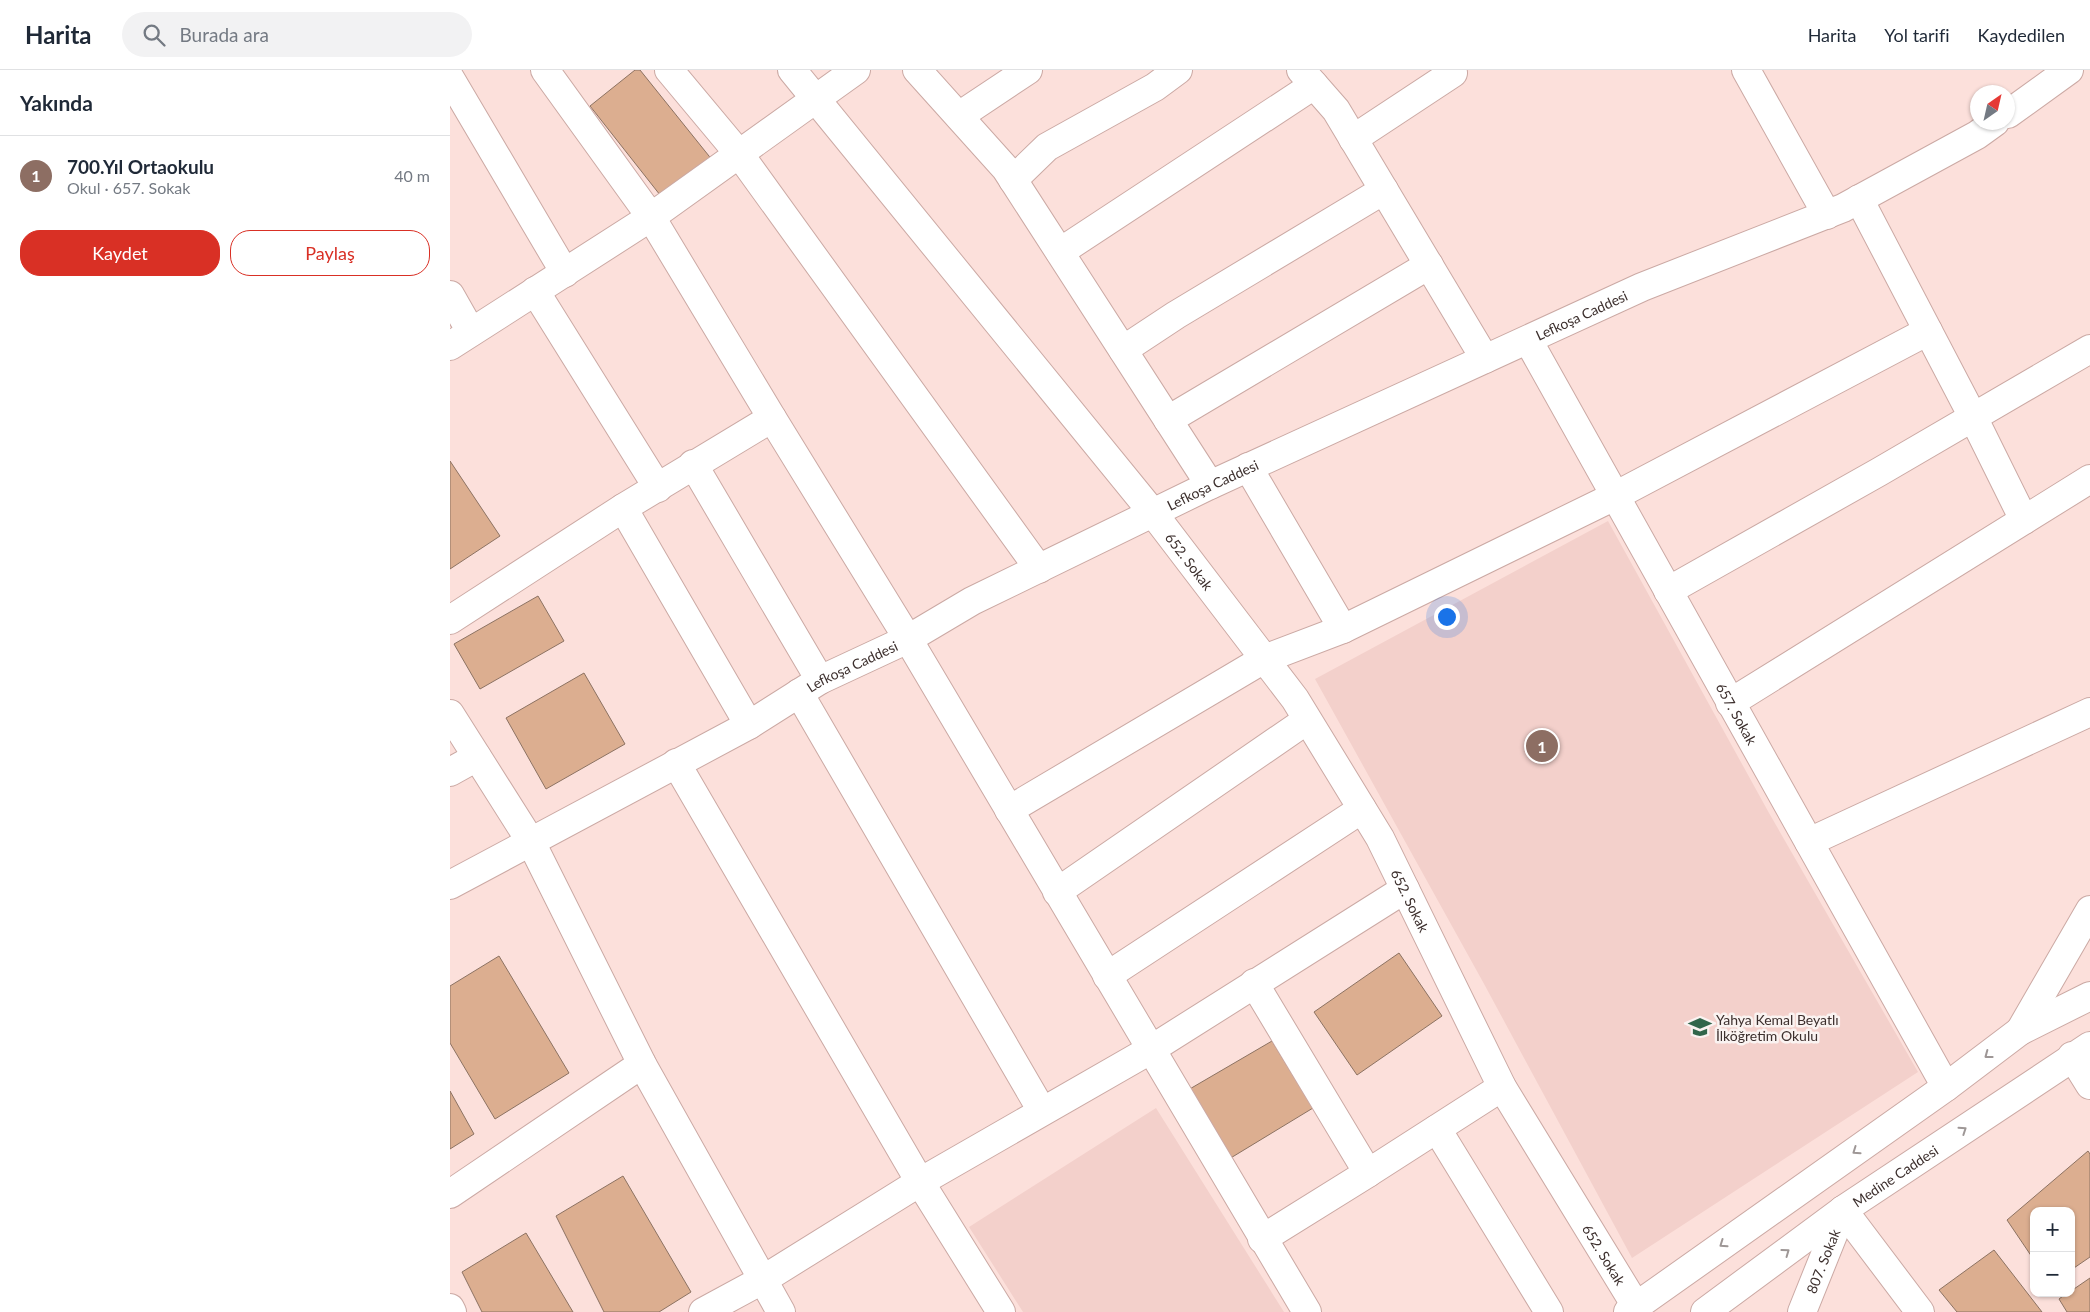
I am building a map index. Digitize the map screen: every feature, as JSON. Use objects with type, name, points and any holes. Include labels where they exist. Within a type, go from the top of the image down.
[{"type":"street","points":[[545,70],[651,217],[908,639],[1307,1312]]},
{"type":"street","points":[[669,70],[740,155],[1039,569]]},
{"type":"street","name":"652. Sokak","points":[[792,70],[1152,513],[1295,699],[1380,838],[1502,1087],[1632,1309]]},
{"type":"street","points":[[450,294],[461,339],[651,217],[856,70]]},
{"type":"street","points":[[917,70],[1006,169],[1210,485]]},
{"type":"street","points":[[959,116],[1028,70]]},
{"type":"street","points":[[1013,180],[1047,147],[1155,86],[1178,70]]},
{"type":"street","points":[[1746,70],[1827,215]]},
{"type":"street","points":[[2015,109],[2069,70]]},
{"type":"street","points":[[1354,140],[1454,71]]},
{"type":"street","points":[[1060,252],[1307,77],[1336,110],[1485,359]]},
{"type":"street","points":[[450,78],[566,273]]},
{"type":"street","name":"Lefkoşa Caddesi","points":[[450,885],[749,725],[809,686],[908,639],[972,601],[1210,485],[1642,287],[1827,215],[1984,130]]},
{"type":"street","points":[[1123,350],[1176,314],[1384,190]]},
{"type":"street","points":[[1859,199],[1973,417],[2024,520]]},
{"type":"street","points":[[1168,420],[1429,265]]},
{"type":"street","points":[[534,291],[658,488]]},
{"type":"street","points":[[1009,810],[1264,659],[1343,629],[1615,496],[1928,331]]},
{"type":"street","name":"657. Sokak","points":[[1528,340],[1946,1087]]},
{"type":"street","points":[[1668,591],[2090,349]]},
{"type":"street","points":[[450,620],[693,464],[772,418]]},
{"type":"street","points":[[693,464],[809,686],[1042,1111]]},
{"type":"street","points":[[1248,468],[1343,629]]},
{"type":"street","points":[[1730,703],[2090,479]]},
{"type":"street","points":[[624,508],[749,725]]},
{"type":"street","points":[[1809,842],[2090,712]]},
{"type":"street","points":[[450,714],[476,758],[531,842],[642,1064],[781,1312]]},
{"type":"street","points":[[1057,892],[1307,720]]},
{"type":"street","points":[[450,772],[476,758]]},
{"type":"street","points":[[676,763],[920,1182],[1001,1312]]},
{"type":"street","points":[[1107,976],[1362,809]]},
{"type":"street","points":[[703,1312],[764,1279],[920,1182],[1150,1050],[1405,889]]},
{"type":"street","points":[[2020,1031],[2090,910]]},
{"type":"street","points":[[1254,983],[1368,1174]]},
{"type":"street","points":[[1632,1309],[1946,1087],[2020,1031],[2090,996]]},
{"type":"street","points":[[2081,1051],[2090,1085]]},
{"type":"street","name":"Medine Caddesi","points":[[1705,1312],[1843,1210],[2081,1051]]},
{"type":"street","points":[[450,1194],[642,1064]]},
{"type":"street","points":[[1262,1238],[1368,1174],[1502,1087]]},
{"type":"street","points":[[1437,1129],[1549,1312]]},
{"type":"street","points":[[1843,1210],[1920,1312]]},
{"type":"street","name":"807. Sokak","points":[[1802,1312],[1843,1210]]},
{"type":"street","points":[[450,1308],[452,1312]]},
{"type":"shaded area","points":[[1608,521],[1769,813],[1918,1072],[1632,1258],[1483,982],[1315,679]]},
{"type":"shaded area","points":[[1156,1108],[1284,1312],[1023,1312],[969,1227]]},
{"type":"building","points":[[635,70],[640,70],[713,161],[664,200],[590,106]]},
{"type":"building","points":[[450,461],[500,536],[450,569]]},
{"type":"building","points":[[538,596],[564,641],[480,689],[454,644]]},
{"type":"building","points":[[584,673],[625,744],[546,789],[506,718]]},
{"type":"building","points":[[1399,953],[1442,1016],[1357,1075],[1314,1012]]},
{"type":"building","points":[[499,956],[569,1073],[495,1119],[450,1043],[450,986]]},
{"type":"building","points":[[1272,1041],[1313,1108],[1229,1159],[1188,1090]]},
{"type":"building","points":[[450,1091],[474,1134],[450,1149]]},
{"type":"building","points":[[2088,1151],[2090,1154],[2090,1257],[2075,1267],[2075,1207],[2030,1207],[2030,1254],[2007,1220]]},
{"type":"building","points":[[623,1176],[691,1292],[659,1312],[604,1312],[556,1216]]},
{"type":"building","points":[[526,1233],[573,1312],[482,1312],[462,1272]]},
{"type":"building","points":[[1994,1250],[2042,1312],[1957,1312],[1939,1290]]},
{"type":"building","points":[[2090,1278],[2090,1312],[2067,1312],[2059,1299],[2062,1297],[2075,1297],[2075,1288]]},
{"type":"place","name":"700.Yıl Ortaokulu","points":[[1542,746]]},
{"type":"place","name":"Yahya Kemal Beyatlı İlköğretim Okulu","points":[[1700,1027]]}]
